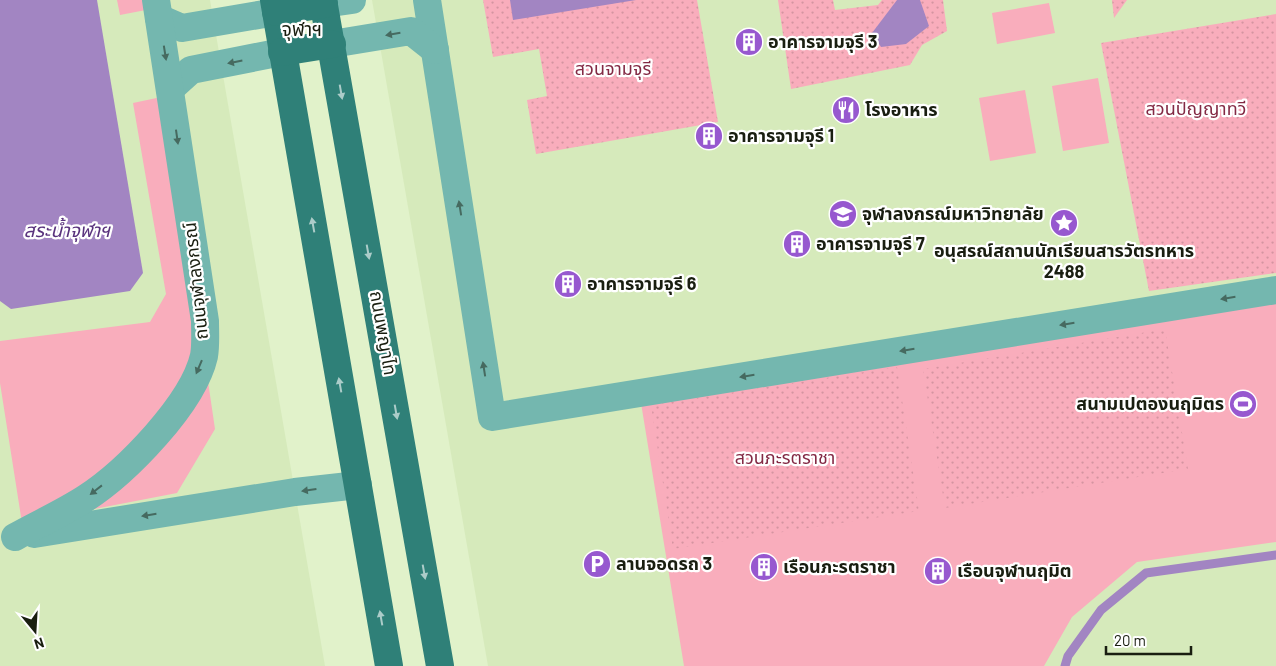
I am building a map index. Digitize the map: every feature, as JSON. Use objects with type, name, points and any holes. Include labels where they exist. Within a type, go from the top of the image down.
[{"type":"main road","points":[[324,2],[275,6],[389,666]]},
{"type":"main road","name":"ถนนพญาไท","points":[[324,2],[440,666]]},
{"type":"main road","points":[[282,52],[332,44]]},
{"type":"street","points":[[324,2],[352,0]]},
{"type":"street","points":[[427,0],[492,417],[1276,290]]},
{"type":"street","name":"ถนนจุฬาลงกรณ์","points":[[157,9],[182,28],[275,6]]},
{"type":"street","name":"ถนนจุฬาลงกรณ์","points":[[8,538],[86,498],[130,464],[173,413],[192,383],[204,356],[205,321],[157,9]]},
{"type":"street","points":[[332,44],[411,31],[436,50]]},
{"type":"street","points":[[170,89],[192,70],[282,52]]},
{"type":"street","points":[[8,538],[295,492],[358,485]]},
{"type":"shaded area","points":[[0,0],[210,0],[325,666],[0,666]]},
{"type":"shaded area","name":"จุฬาลงกรณ์มหาวิทยาลัย","points":[[372,0],[1276,0],[1276,666],[488,666]]},
{"type":"green space","points":[[117,0],[150,0],[151,9],[120,15]]},
{"type":"green space","name":"สวนจามจุรี","points":[[483,0],[697,0],[718,122],[536,154],[527,100],[547,96],[539,49],[493,57]]},
{"type":"green space","points":[[778,0],[833,0],[835,10],[878,5],[882,0],[943,0],[947,31],[922,45],[910,65],[791,89]]},
{"type":"green space","points":[[1112,0],[1127,0],[1114,18]]},
{"type":"green space","points":[[1049,3],[1055,33],[997,44],[992,13]]},
{"type":"green space","name":"สวนปัญญาทวี","points":[[1276,14],[1276,273],[1149,291],[1101,43]]},
{"type":"green space","points":[[1098,78],[1109,143],[1063,151],[1052,86]]},
{"type":"green space","points":[[1025,90],[1036,153],[990,161],[979,98]]},
{"type":"green space","points":[[166,96],[215,429],[177,493],[22,523],[0,383],[0,341],[150,322],[166,294],[133,103]]},
{"type":"green space","points":[[1276,302],[1276,542],[1137,562],[1072,617],[1044,666],[684,666],[641,403]]},
{"type":"green space","points":[[1165,329],[1188,469],[945,508],[923,369]]},
{"type":"green space","name":"สวนภะรตราชา","points":[[897,367],[919,511],[673,549],[651,405]]},
{"type":"water","name":"สระน้ำจุฬาฯ","points":[[0,0],[97,0],[143,273],[130,291],[11,309],[0,301]]},
{"type":"water","points":[[510,0],[636,0],[513,20]]},
{"type":"water","points":[[897,0],[920,0],[929,26],[906,44],[881,47],[872,33]]},
{"type":"waterway","points":[[1065,666],[1068,656],[1101,610],[1146,573],[1276,555]]},
{"type":"place","name":"อาคารจามจุรี 3","points":[[749,42]]},
{"type":"place","name":"โรงอาหาร","points":[[846,110]]},
{"type":"place","name":"อาคารจามจุรี 1","points":[[709,136]]},
{"type":"place","name":"จุฬาลงกรณ์มหาวิทยาลัย","points":[[843,214]]},
{"type":"place","name":"อนุสรณ์สถานนักเรียนสารวัตรทหาร 2488","points":[[1064,223]]},
{"type":"place","name":"อาคารจามจุรี 7","points":[[797,244]]},
{"type":"place","name":"อาคารจามจุรี 6","points":[[568,284]]},
{"type":"place","name":"สนามเปตองนฤมิตร","points":[[1243,404]]},
{"type":"place","name":"ลานจอดรถ 3","points":[[597,564]]},
{"type":"place","name":"เรือนภะรตราชา","points":[[764,567]]},
{"type":"place","name":"เรือนจุฬานฤมิต","points":[[938,571]]},
{"type":"district","name":"จุฬาฯ","points":[[302,29]]}]
